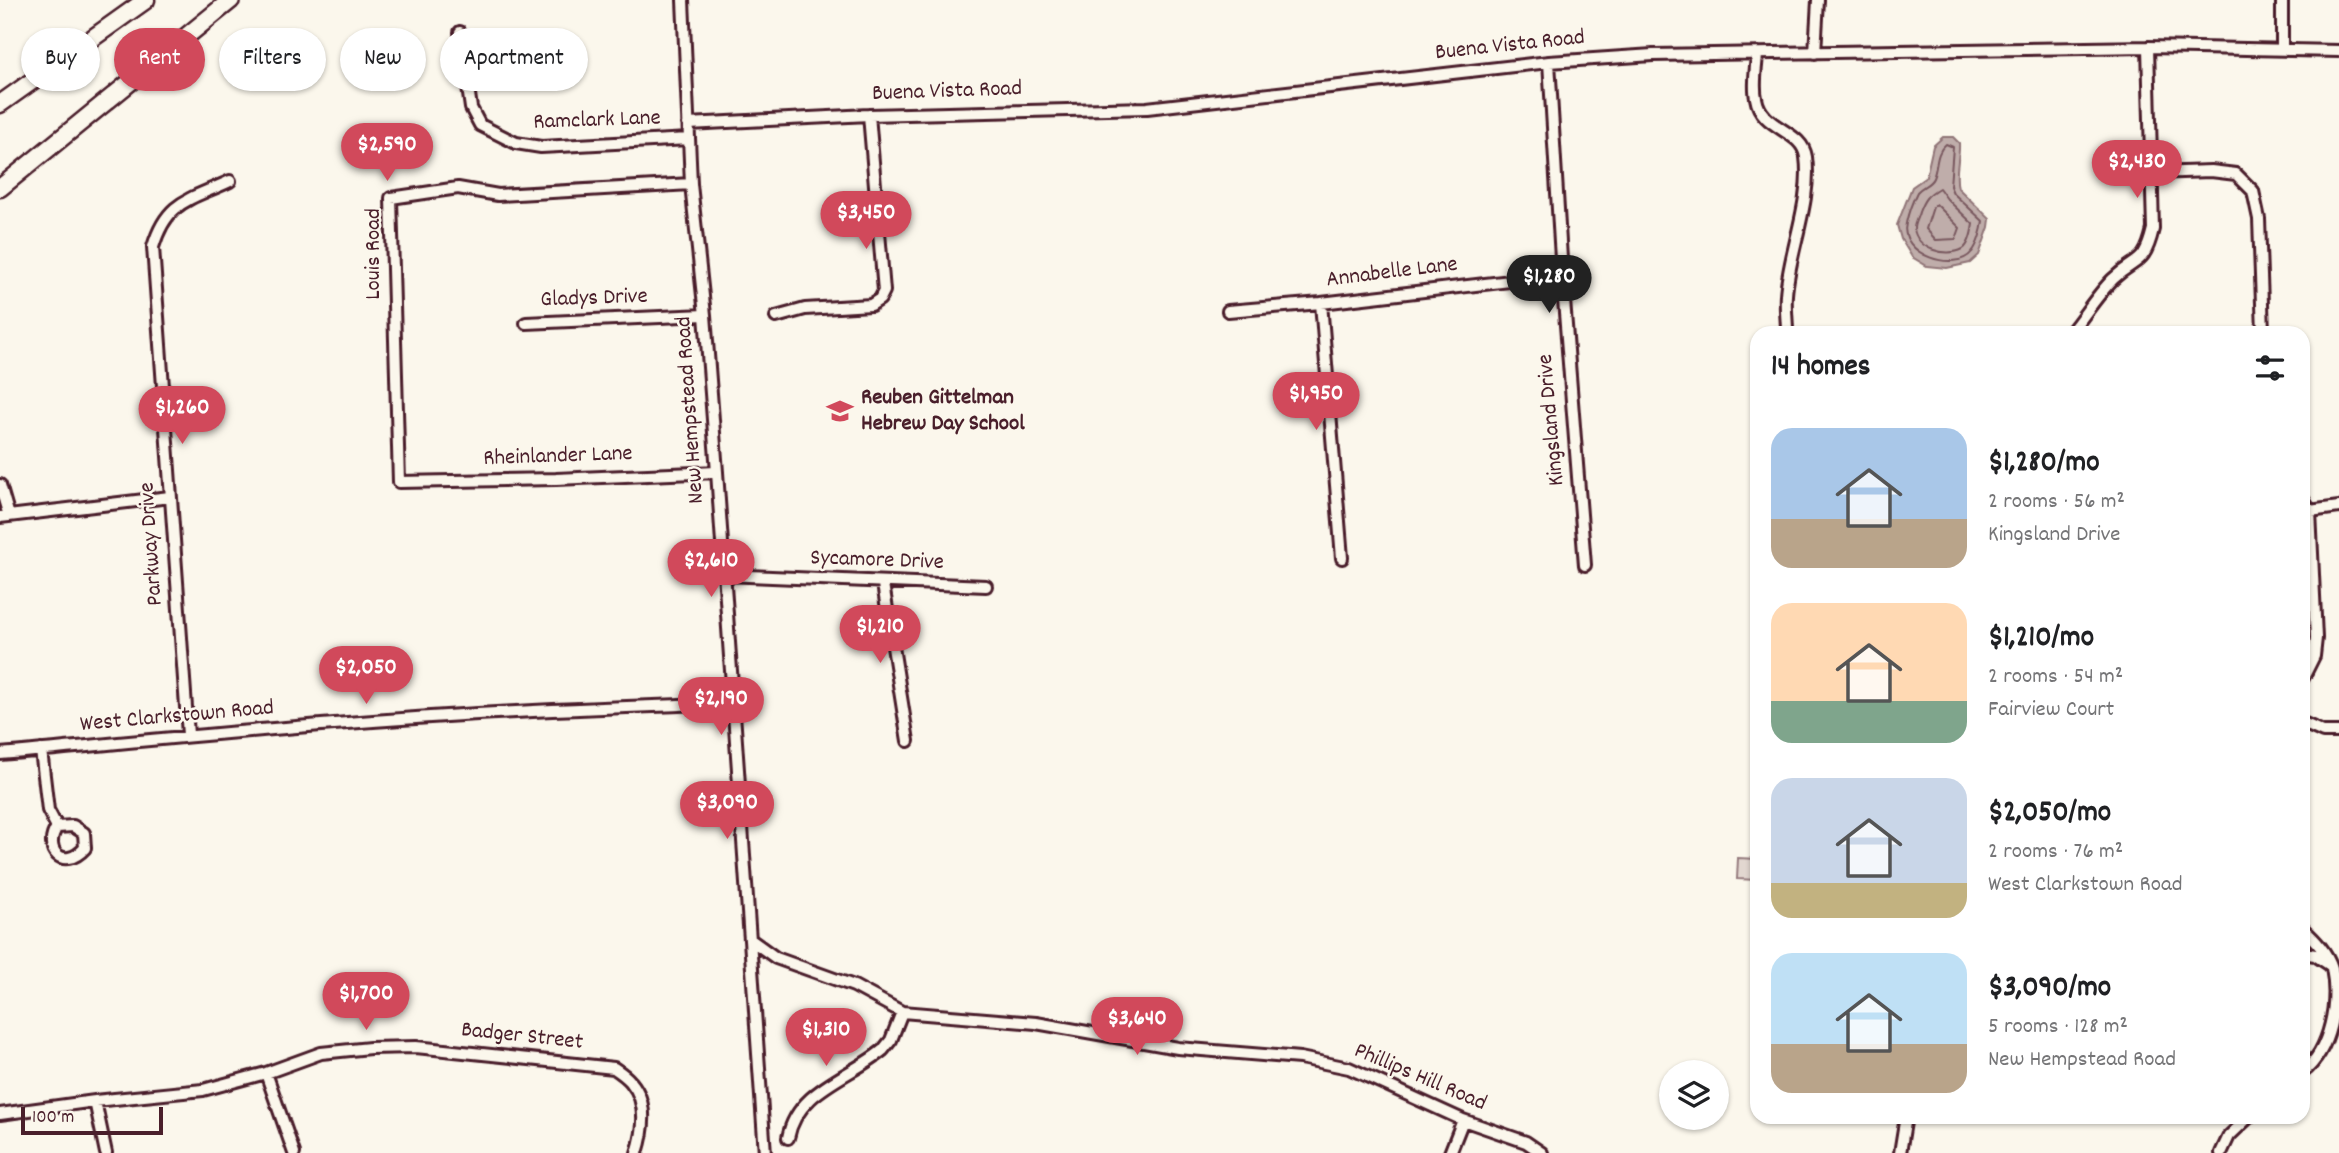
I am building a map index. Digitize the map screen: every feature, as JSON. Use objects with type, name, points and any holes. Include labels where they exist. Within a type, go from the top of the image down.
[{"type":"highway","points":[[0,104],[146,0]]},
{"type":"highway","points":[[195,28],[230,0]]},
{"type":"highway","points":[[201,28],[243,0]]},
{"type":"highway","points":[[0,188],[117,91]]},
{"type":"street","name":"New Hempstead Road","points":[[683,0],[691,184],[705,315],[725,575],[765,1153]]},
{"type":"street","points":[[1815,53],[1818,0]]},
{"type":"street","points":[[2282,0],[2282,50]]},
{"type":"street","name":"Buena Vista Road","points":[[688,124],[869,115],[1147,108],[1549,62],[1653,55],[2148,47],[2339,51]]},
{"type":"street","points":[[2076,326],[2113,279],[2140,260],[2149,246],[2153,229],[2153,173],[2148,47]]},
{"type":"street","points":[[1757,55],[1756,99],[1761,111],[1769,122],[1791,135],[1805,153],[1806,183],[1786,295],[1787,326]]},
{"type":"street","name":"Kingsland Drive","points":[[1549,62],[1562,275],[1585,565]]},
{"type":"street","name":"Ramclark Lane","points":[[469,91],[471,108],[480,125],[516,143],[541,147],[689,139]]},
{"type":"street","points":[[776,317],[805,309],[871,305],[880,299],[884,291],[869,115]]},
{"type":"street","points":[[2153,173],[2211,171],[2236,174],[2253,191],[2259,219],[2263,326]]},
{"type":"street","name":"Parkway Drive","points":[[188,735],[153,247],[166,216],[181,202],[230,181]]},
{"type":"street","name":"Louis Road","points":[[399,482],[391,198],[458,188],[498,195],[691,184]]},
{"type":"street","name":"Annabelle Lane","points":[[1228,311],[1562,275]]},
{"type":"street","points":[[1321,303],[1342,558]]},
{"type":"street","name":"Gladys Drive","points":[[526,323],[705,315]]},
{"type":"street","name":"Rheinlander Lane","points":[[399,482],[717,472]]},
{"type":"street","points":[[0,485],[4,516],[170,497]]},
{"type":"street","points":[[2310,664],[2316,638],[2310,511],[2339,507]]},
{"type":"street","name":"Sycamore Drive","points":[[725,575],[986,586]]},
{"type":"street","points":[[883,583],[908,741]]},
{"type":"street","name":"West Clarkstown Road","points":[[0,754],[188,735],[496,713],[734,703]]},
{"type":"street","points":[[2310,728],[2323,732],[2339,732]]},
{"type":"street","points":[[41,750],[48,810],[57,827]]},
{"type":"street","points":[[2310,935],[2319,943],[2332,967],[2336,987],[2336,1006],[2331,1030],[2310,1066]]},
{"type":"street","name":"Phillips Hill Road","points":[[751,940],[776,958],[854,986],[902,1012],[1036,1023],[1178,1048],[1300,1058],[1349,1068],[1463,1120],[1526,1142],[1542,1153]]},
{"type":"street","points":[[2310,954],[2332,967]]},
{"type":"street","points":[[788,1138],[793,1119],[802,1106],[883,1050],[891,1040],[902,1012]]},
{"type":"street","name":"Badger Street","points":[[0,1114],[203,1090],[266,1073],[321,1052],[416,1047],[614,1068],[633,1083],[643,1107],[642,1138],[637,1153]]},
{"type":"street","points":[[266,1073],[294,1153]]},
{"type":"street","points":[[95,1101],[106,1153]]},
{"type":"street","points":[[1450,1153],[1463,1120]]},
{"type":"street","points":[[1900,1153],[1905,1124]]},
{"type":"street","points":[[2221,1153],[2229,1136],[2242,1124]]},
{"type":"shaded area","points":[[1738,858],[1750,859],[1750,880],[1737,879]]},
{"type":"water","points":[[1943,137],[1953,137],[1959,143],[1958,188],[1990,219],[1979,255],[1970,263],[1947,268],[1927,266],[1912,257],[1901,239],[1897,225],[1912,187],[1926,177],[1933,146]]},
{"type":"place","name":"Reuben Gittelman Hebrew Day School","points":[[840,411]]}]
